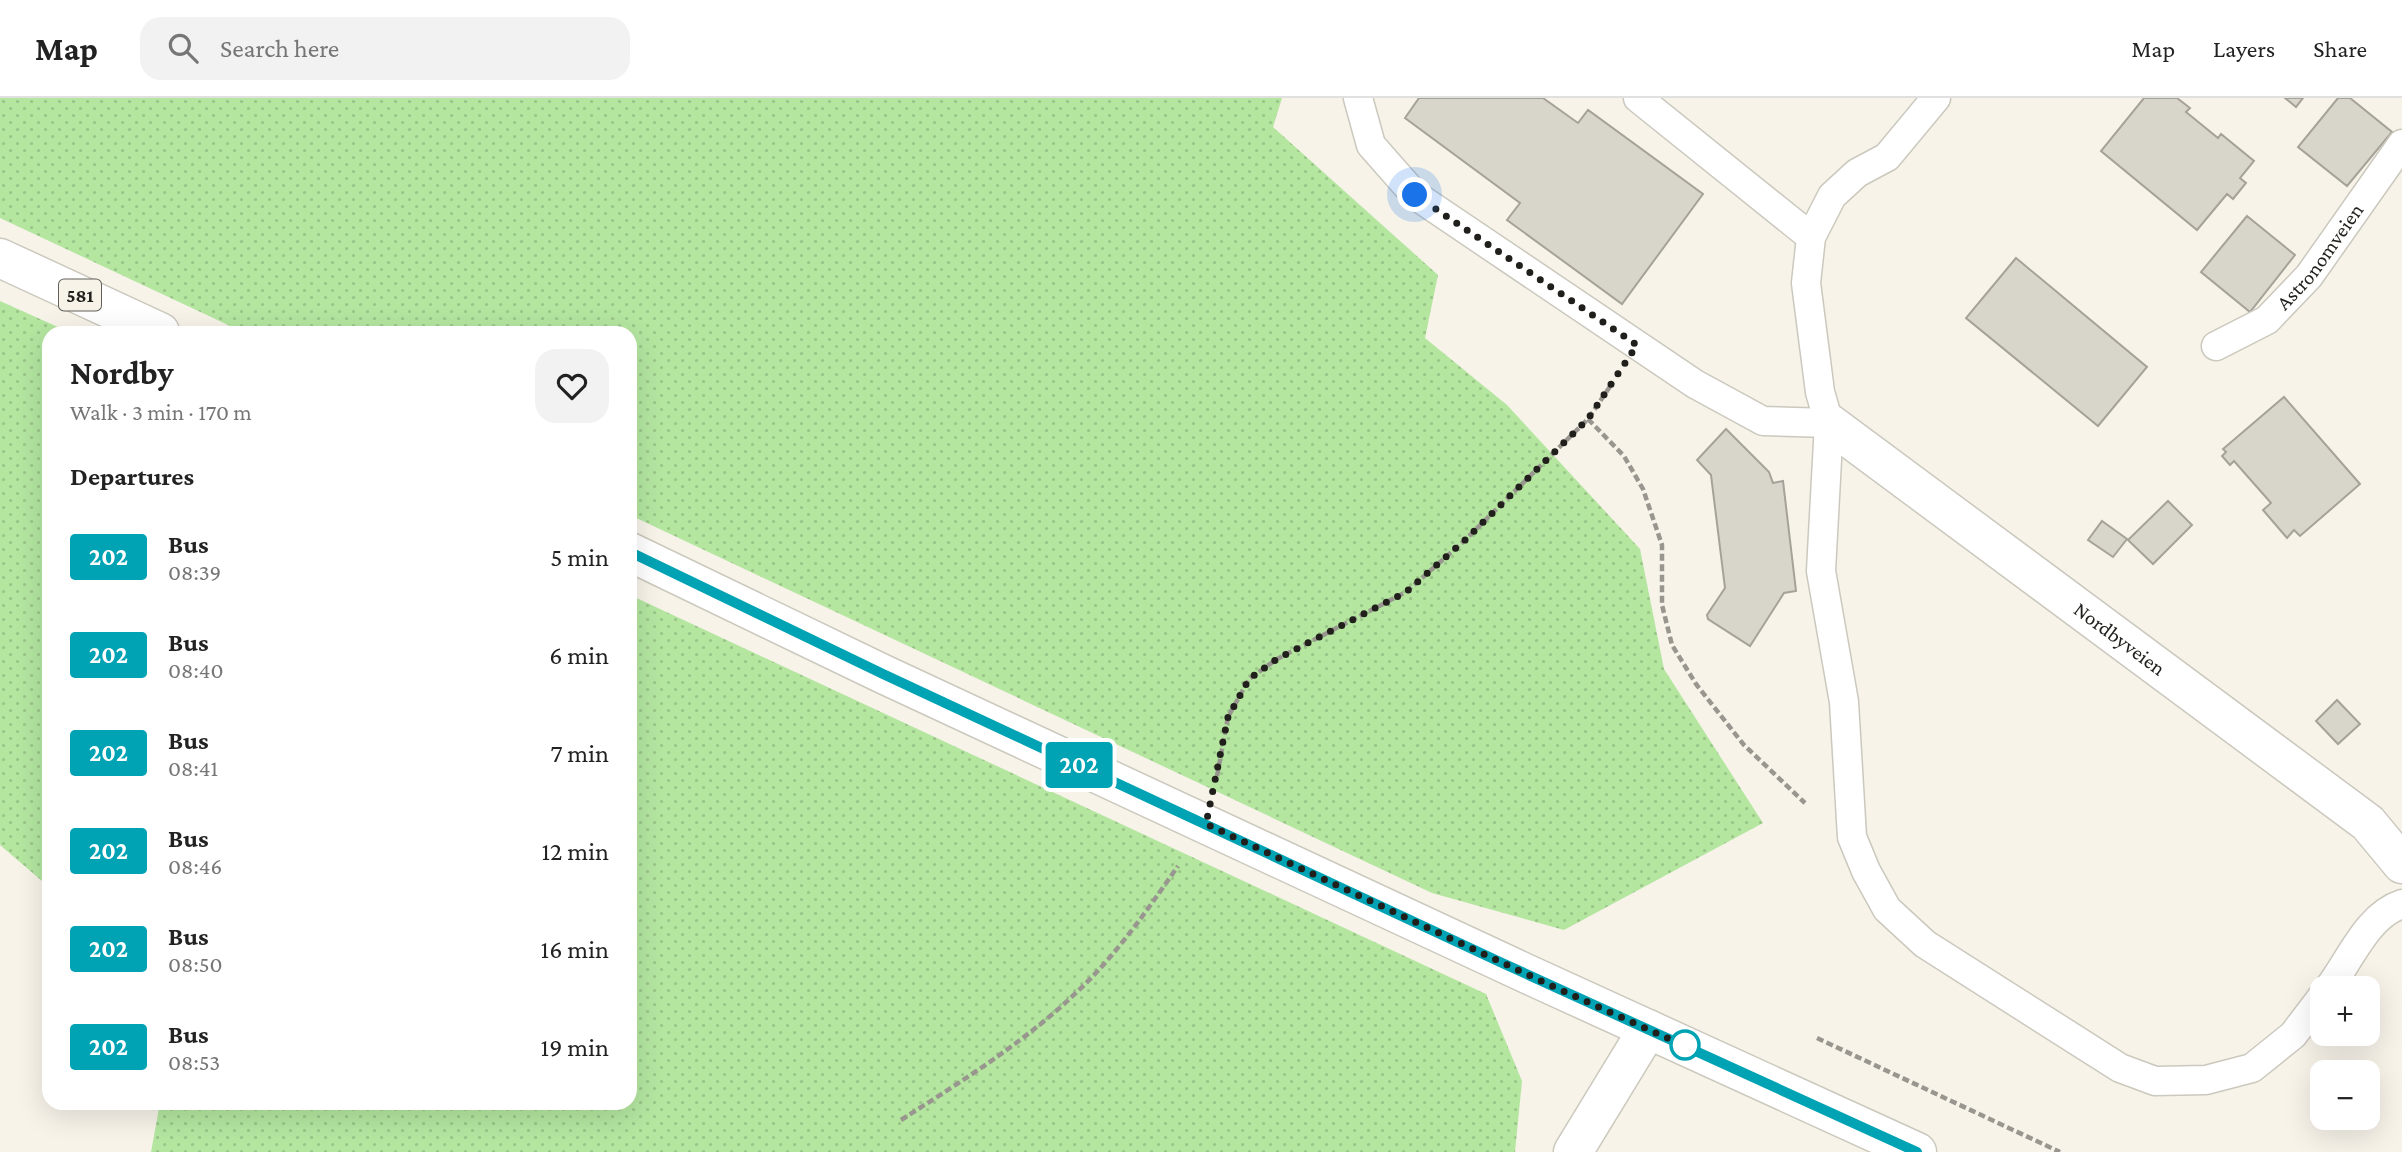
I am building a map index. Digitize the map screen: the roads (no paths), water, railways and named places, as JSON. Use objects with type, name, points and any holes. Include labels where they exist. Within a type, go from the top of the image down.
[{"type":"main road","name":"581","points":[[0,258],[147,326]]},
{"type":"main road","name":"Nordbyveien","points":[[1829,423],[2368,823],[2402,864]]},
{"type":"main road","points":[[637,555],[883,674],[1917,1152]]},
{"type":"main road","points":[[1573,1152],[1648,1029]]},
{"type":"lane","points":[[1358,98],[1371,145],[1415,195],[1695,384],[1763,421],[1829,423]]},
{"type":"lane","points":[[1638,98],[1811,237]]},
{"type":"lane","points":[[1936,98],[1887,157],[1857,173],[1832,196],[1811,237],[1806,282],[1820,392],[1829,423],[1821,571],[1844,702],[1852,837],[1866,871],[1887,909],[1925,944],[2120,1068],[2155,1082],[2206,1080],[2252,1068],[2293,1035],[2310,1013]]},
{"type":"lane","name":"Astronomveien","points":[[2216,346],[2267,320],[2309,276],[2402,144]]},
{"type":"lane","points":[[2336,976],[2357,942],[2392,907],[2402,904]]}]
